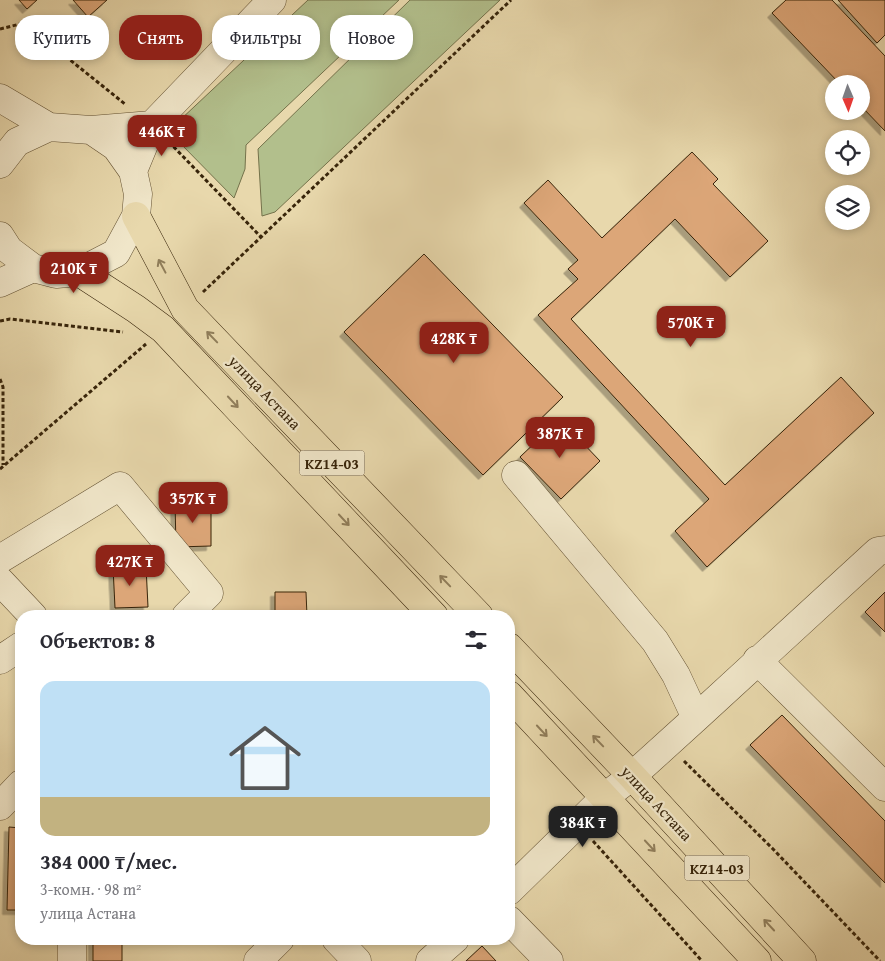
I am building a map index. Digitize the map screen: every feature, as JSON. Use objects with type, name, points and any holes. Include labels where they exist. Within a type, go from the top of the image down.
[{"type":"main road","name":"улица Астана","points":[[136,216],[185,309],[473,610]]},
{"type":"main road","name":"улица Астана","points":[[79,272],[136,309],[153,337],[428,610]]},
{"type":"main road","name":"улица Астана","points":[[515,653],[632,776],[802,961]]},
{"type":"main road","name":"KZ14-03","points":[[515,701],[757,961]]},
{"type":"street","points":[[133,171],[152,126],[264,3]]},
{"type":"street","points":[[0,98],[50,127],[91,130],[152,126]]},
{"type":"street","points":[[0,164],[17,142],[50,127]]},
{"type":"street","points":[[0,236],[9,250],[33,268],[56,274],[79,272],[116,253],[136,216],[138,194],[133,171],[116,146],[91,130]]},
{"type":"street","points":[[0,283],[33,268]]},
{"type":"street","points":[[516,475],[655,641],[676,675],[696,718]]},
{"type":"street","points":[[0,559],[120,486],[209,593],[192,610]]},
{"type":"street","points":[[515,885],[605,797],[632,776],[878,551],[885,550]]},
{"type":"street","points":[[0,581],[27,610]]},
{"type":"street","points":[[0,660],[15,650]]},
{"type":"street","points":[[757,660],[885,787]]},
{"type":"street","points":[[0,806],[15,790]]},
{"type":"street","points":[[515,926],[549,961]]},
{"type":"street","points":[[72,945],[72,961]]},
{"type":"street","points":[[258,961],[274,945]]},
{"type":"street","points":[[342,945],[357,961]]},
{"type":"street","points":[[430,961],[448,945]]},
{"type":"path","points":[[185,309],[511,0]]},
{"type":"path","points":[[0,321],[10,319],[122,331],[129,336]]},
{"type":"path","points":[[136,341],[153,337]]},
{"type":"path","points":[[2,468],[153,337]]},
{"type":"path","points":[[0,379],[3,387],[2,468]]},
{"type":"path","points":[[667,744],[773,849],[880,961]]},
{"type":"path","points":[[578,824],[702,961]]},
{"type":"green space","points":[[308,0],[399,0],[383,15],[330,15],[330,60],[336,60],[246,145],[245,169],[234,198],[179,142],[179,121],[244,60],[320,60],[320,15],[292,15]]},
{"type":"green space","points":[[410,0],[500,0],[275,212],[262,216],[258,149],[349,60],[413,60],[413,15],[395,15]]},
{"type":"building","points":[[19,0],[37,0],[27,9]]},
{"type":"building","points":[[73,0],[107,0],[90,15],[86,15]]},
{"type":"building","points":[[786,0],[832,0],[885,56],[885,131],[870,115],[870,75],[831,75],[772,13]]},
{"type":"building","points":[[838,0],[885,0],[885,35],[877,43]]},
{"type":"building","points":[[692,152],[718,179],[713,184],[768,241],[730,277],[675,219],[571,319],[725,485],[841,377],[874,413],[707,567],[675,531],[709,499],[538,315],[578,279],[568,269],[578,260],[524,203],[548,180],[602,238]]},
{"type":"building","points":[[424,254],[563,397],[483,475],[344,332]]},
{"type":"building","points":[[560,419],[600,461],[561,499],[520,457]]},
{"type":"building","points":[[211,501],[211,546],[176,547],[175,502]]},
{"type":"building","points":[[146,566],[148,607],[115,608],[113,567]]},
{"type":"building","points":[[275,592],[306,592],[307,610],[275,610]]},
{"type":"building","points":[[885,592],[885,632],[865,612]]},
{"type":"building","points":[[782,715],[885,821],[885,883],[750,745]]},
{"type":"building","points":[[9,827],[15,828],[15,910],[7,910]]},
{"type":"building","points":[[93,945],[122,945],[122,961],[93,961]]},
{"type":"building","points":[[482,946],[496,961],[466,961]]}]
